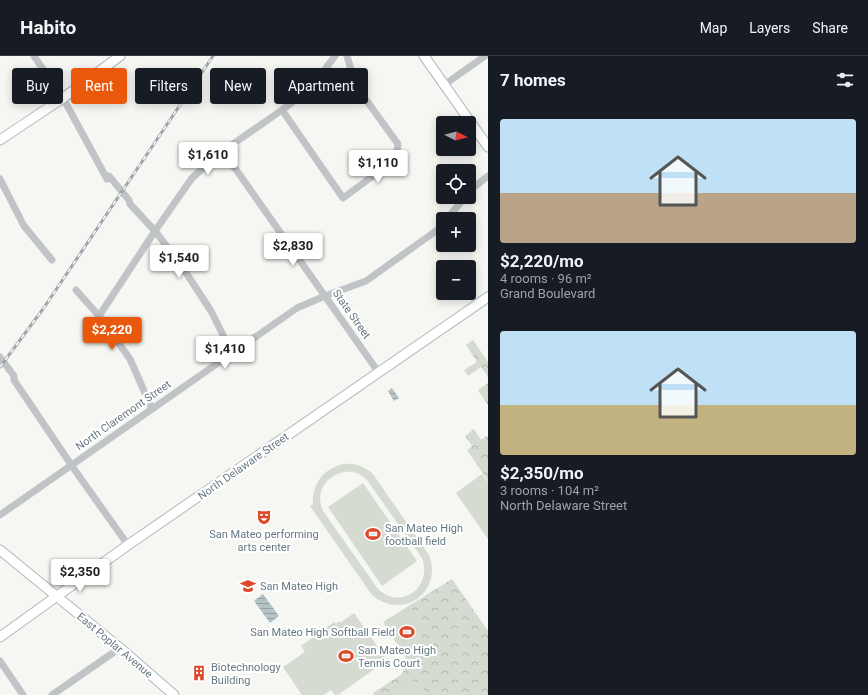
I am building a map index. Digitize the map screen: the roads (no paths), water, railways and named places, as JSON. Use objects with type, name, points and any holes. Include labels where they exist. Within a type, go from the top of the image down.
[{"type":"main road","points":[[63,98],[120,56]]},
{"type":"main road","points":[[424,56],[488,147]]},
{"type":"main road","points":[[0,140],[54,104]]},
{"type":"main road","name":"North Delaware Street","points":[[0,637],[128,545],[488,297]]},
{"type":"main road","name":"East Poplar Avenue","points":[[0,550],[120,648],[174,695]]},
{"type":"street","points":[[34,56],[42,68]]},
{"type":"street","points":[[99,316],[192,178],[223,151],[311,88],[335,56]]},
{"type":"street","points":[[282,110],[343,198],[396,159],[398,144],[356,86],[347,56]]},
{"type":"street","points":[[444,84],[485,56]]},
{"type":"street","points":[[63,98],[106,176],[109,176],[129,200],[130,204],[155,231],[181,265],[211,311],[232,353]]},
{"type":"street","name":"State Street","points":[[223,151],[379,373]]},
{"type":"street","points":[[476,185],[488,176]]},
{"type":"street","points":[[0,179],[24,226],[52,260]]},
{"type":"street","points":[[453,212],[459,204]]},
{"type":"street","name":"North Claremont Street","points":[[0,515],[296,308],[366,281],[436,231]]},
{"type":"street","points":[[76,290],[99,316],[130,359],[152,409]]},
{"type":"street","points":[[0,357],[14,376],[14,380],[71,465],[128,545]]},
{"type":"street","points":[[0,364],[10,378],[14,380]]},
{"type":"street","points":[[52,695],[120,648]]},
{"type":"street","points":[[0,660],[23,695]]},
{"type":"railway","points":[[0,367],[43,309],[213,56]]},
{"type":"place","name":"San Mateo performing arts center","points":[[264,517]]},
{"type":"place","name":"San Mateo High football field","points":[[373,534]]},
{"type":"place","name":"San Mateo High","points":[[248,586]]},
{"type":"place","name":"San Mateo High Softball Field","points":[[407,632]]},
{"type":"place","name":"San Mateo High Tennis Court","points":[[346,656]]},
{"type":"place","name":"Biotechnology Building","points":[[199,673]]}]
